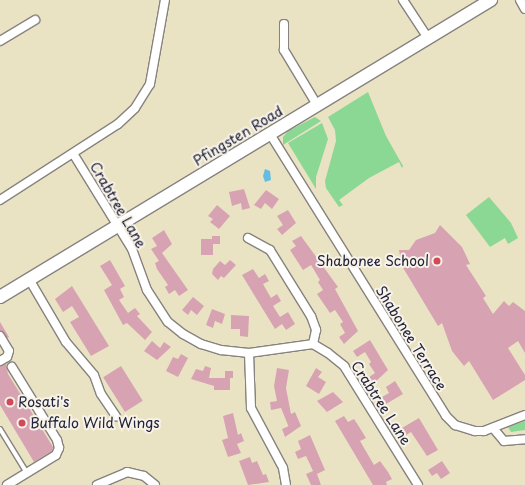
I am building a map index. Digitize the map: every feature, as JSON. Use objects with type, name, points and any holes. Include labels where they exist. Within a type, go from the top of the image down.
[{"type":"main road","name":"Pfingsten Road","points":[[0,297],[490,0]]},
{"type":"street","name":"Crabtree Lane","points":[[165,0],[150,84],[135,108],[118,124],[74,155],[132,249],[147,290],[168,322],[183,334],[201,344],[249,353],[313,344],[344,366],[418,485]]},
{"type":"street","points":[[403,0],[428,38]]},
{"type":"street","points":[[520,0],[525,9]]},
{"type":"street","points":[[0,41],[35,20]]},
{"type":"street","points":[[284,24],[284,50],[317,105]]},
{"type":"street","name":"Shabonee Terrace","points":[[270,134],[446,416],[455,425],[465,429],[484,431],[525,415]]},
{"type":"street","points":[[0,200],[74,155]]},
{"type":"street","points":[[248,238],[270,250],[311,316],[316,330],[313,344]]},
{"type":"street","points":[[29,280],[66,342],[94,375],[101,394],[116,416]]},
{"type":"street","points":[[0,336],[9,351],[7,357],[0,361]]},
{"type":"street","points":[[249,353],[250,408],[283,468],[286,485]]},
{"type":"street","points":[[7,485],[56,455],[59,448],[57,440],[12,367]]},
{"type":"street","points":[[493,428],[504,441],[525,439]]},
{"type":"street","points":[[97,485],[127,472],[144,476],[155,485]]},
{"type":"lane","points":[[0,429],[27,473]]},
{"type":"green space","points":[[368,92],[386,136],[403,166],[402,168],[399,162],[369,178],[339,200],[343,205],[339,207],[326,188],[325,181],[336,141],[335,130],[328,117]]},
{"type":"green space","points":[[315,117],[321,121],[283,145],[283,137],[288,131]]},
{"type":"green space","points":[[322,123],[328,139],[316,177],[316,189],[288,143]]},
{"type":"green space","points":[[489,197],[511,223],[518,238],[508,244],[505,238],[490,247],[466,215]]},
{"type":"green space","points":[[525,421],[525,430],[511,432],[508,427]]},
{"type":"water","points":[[265,169],[270,171],[271,180],[265,182],[263,176]]},
{"type":"building","points":[[244,189],[250,208],[242,210],[241,203],[232,206],[229,192]]},
{"type":"building","points":[[266,190],[279,199],[272,209],[265,203],[261,209],[254,205]]},
{"type":"building","points":[[217,205],[230,216],[219,229],[210,222],[213,219],[208,216]]},
{"type":"building","points":[[288,210],[296,223],[282,235],[277,229],[283,225],[277,216]]},
{"type":"building","points":[[440,225],[462,247],[470,264],[466,265],[486,296],[483,298],[493,314],[504,301],[509,306],[513,302],[525,311],[525,353],[518,341],[508,348],[525,375],[525,380],[493,400],[469,361],[464,366],[452,351],[442,323],[438,326],[402,266],[399,250],[409,250],[416,240],[435,233]]},
{"type":"building","points":[[164,230],[172,244],[162,253],[188,290],[179,296],[175,290],[169,294],[165,287],[168,285],[157,269],[155,263],[159,261],[151,249],[157,246],[152,238]]},
{"type":"building","points":[[212,236],[220,236],[220,244],[212,244]]},
{"type":"building","points":[[301,236],[338,287],[335,289],[358,331],[344,344],[339,337],[345,333],[340,324],[343,322],[335,310],[330,313],[317,294],[323,290],[318,282],[320,280],[311,265],[303,270],[290,250],[296,246],[292,241]]},
{"type":"building","points":[[201,239],[213,239],[213,255],[201,255]]},
{"type":"building","points":[[110,260],[125,286],[120,289],[124,297],[119,300],[128,313],[135,308],[140,314],[137,316],[152,332],[145,340],[127,323],[123,325],[104,290],[112,285],[100,266]]},
{"type":"building","points":[[230,260],[236,265],[224,278],[221,276],[218,280],[212,274],[213,269],[220,261],[225,265]]},
{"type":"building","points":[[253,269],[259,278],[265,274],[269,281],[263,284],[271,298],[277,294],[281,301],[273,306],[280,317],[288,312],[295,324],[286,330],[282,324],[275,329],[242,275]]},
{"type":"building","points":[[72,286],[109,346],[91,356],[70,322],[79,317],[72,306],[63,312],[55,299]]},
{"type":"building","points":[[193,297],[204,306],[197,315],[191,310],[188,315],[182,310]]},
{"type":"building","points":[[212,309],[225,314],[222,324],[215,321],[213,328],[206,325]]},
{"type":"building","points":[[231,315],[249,316],[248,337],[240,336],[240,329],[231,329]]},
{"type":"building","points":[[0,322],[9,337],[7,338],[0,331]]},
{"type":"building","points":[[370,340],[388,370],[373,384],[369,377],[375,373],[369,364],[371,362],[365,352],[357,357],[353,351]]},
{"type":"building","points":[[152,341],[160,348],[164,342],[171,347],[157,360],[144,351]]},
{"type":"building","points":[[181,354],[188,358],[178,377],[166,371],[173,357],[178,359]]},
{"type":"building","points":[[6,364],[8,374],[53,447],[52,451],[34,462],[0,405],[0,366]]},
{"type":"building","points":[[121,366],[143,401],[125,412],[103,377]]},
{"type":"building","points":[[205,366],[211,368],[209,378],[230,378],[230,390],[214,390],[214,386],[191,379],[196,369],[203,371]]},
{"type":"building","points":[[277,368],[289,370],[286,388],[291,414],[295,412],[301,426],[285,437],[282,429],[288,426],[281,408],[271,410],[270,402],[277,401],[274,386]]},
{"type":"building","points":[[316,368],[322,372],[318,377],[326,382],[319,394],[306,386]]},
{"type":"building","points":[[225,371],[233,371],[233,378],[225,378]]},
{"type":"building","points":[[395,381],[403,394],[386,404],[382,397],[389,393],[386,387]]},
{"type":"building","points":[[333,392],[343,402],[327,412],[317,401]]},
{"type":"building","points":[[233,413],[238,435],[241,433],[244,441],[237,444],[241,453],[228,457],[222,440],[228,438],[223,416]]},
{"type":"building","points":[[344,416],[348,422],[354,419],[366,438],[360,441],[374,465],[380,461],[388,472],[392,479],[386,482],[387,485],[373,485],[335,421]]},
{"type":"building","points":[[419,418],[438,450],[427,456],[411,432],[406,435],[402,428]]},
{"type":"building","points":[[310,435],[325,470],[317,474],[321,485],[311,485],[306,474],[313,471],[306,456],[298,459],[295,452],[301,449],[298,441]]},
{"type":"building","points":[[250,457],[252,463],[257,461],[263,475],[266,474],[269,482],[248,485],[239,461]]},
{"type":"building","points":[[442,461],[450,473],[441,479],[437,473],[432,476],[428,470]]},
{"type":"place","name":"Shabonee School","points":[[437,261]]},
{"type":"place","name":"Rosati's","points":[[10,402]]},
{"type":"place","name":"Buffalo Wild Wings","points":[[22,423]]}]
